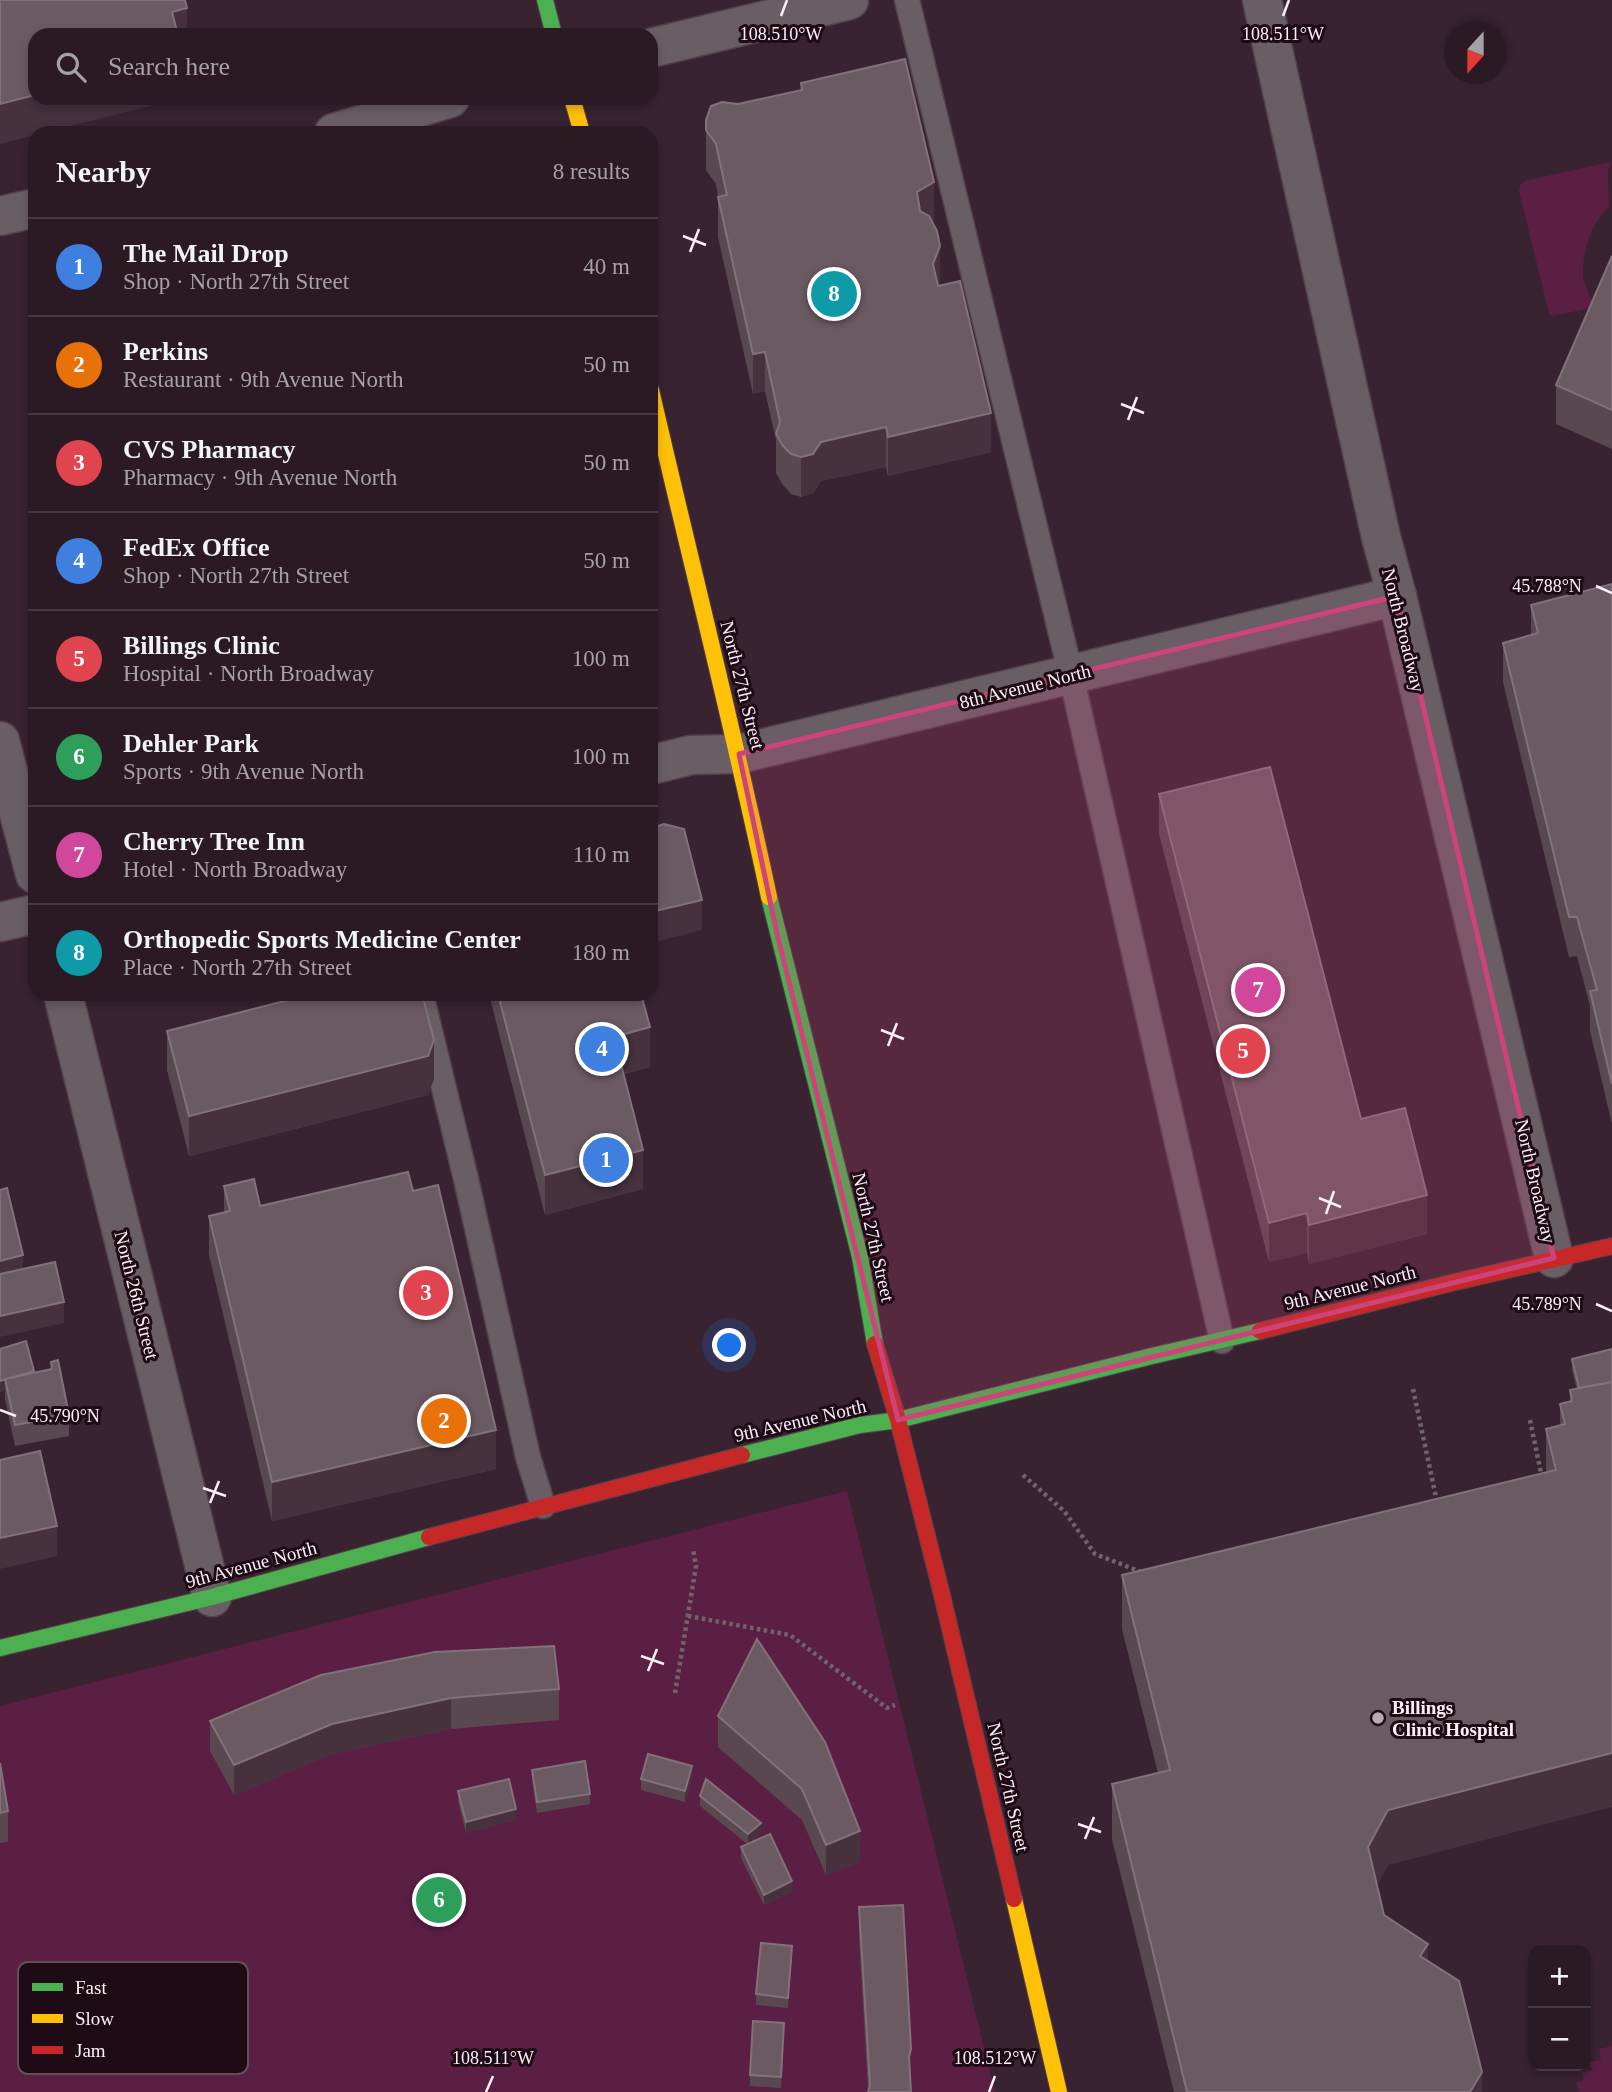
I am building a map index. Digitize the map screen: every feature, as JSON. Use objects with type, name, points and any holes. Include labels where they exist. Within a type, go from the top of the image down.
[{"type":"main road","points":[[545,0],[552,28]]},
{"type":"main road","points":[[574,105],[580,126]]},
{"type":"main road","name":"North 27th Street","points":[[658,421],[694,578],[739,754],[777,934],[860,1257],[878,1359],[898,1420],[941,1591],[1059,2092]]},
{"type":"main road","name":"9th Avenue North","points":[[0,1648],[212,1597],[542,1506],[860,1425],[898,1420],[1612,1246]]},
{"type":"street","points":[[658,46],[849,0]]},
{"type":"street","name":"North Broadway","points":[[1262,0],[1381,537],[1554,1258]]},
{"type":"street","points":[[357,126],[427,105]]},
{"type":"street","points":[[0,216],[28,210]]},
{"type":"street","name":"8th Avenue North","points":[[658,763],[691,755],[739,754],[1397,596]]},
{"type":"street","points":[[0,741],[28,847]]},
{"type":"street","points":[[0,922],[28,916]]},
{"type":"street","name":"North 26th Street","points":[[65,1001],[212,1597]]},
{"type":"lane","points":[[907,0],[1071,675],[1222,1341]]},
{"type":"lane","points":[[423,1001],[528,1457],[542,1506]]},
{"type":"path","points":[[1413,1389],[1438,1506]]},
{"type":"path","points":[[1530,1420],[1543,1482]]},
{"type":"path","points":[[1023,1475],[1064,1511],[1096,1555],[1154,1576]]},
{"type":"path","points":[[675,1693],[696,1566],[693,1549]]},
{"type":"path","points":[[688,1616],[790,1635],[887,1708],[895,1705]]},
{"type":"highlighted area","points":[[1397,596],[1554,1258],[898,1420],[777,934],[739,754]]},
{"type":"shaded area","points":[[1611,162],[1608,170],[1609,207],[1597,221],[1589,238],[1583,266],[1584,279],[1595,307],[1552,316],[1549,313],[1519,191],[1521,184],[1528,180]]},
{"type":"shaded area","points":[[847,1491],[995,2092],[0,2092],[0,1706]]},
{"type":"shaded area","points":[[1612,2046],[1612,2092],[1579,2092],[1576,2082],[1584,2080],[1582,2073],[1592,2070],[1591,2062],[1601,2060],[1599,2049]]},
{"type":"building","points":[[0,0],[185,0],[187,8],[172,12],[176,28],[28,28],[28,97],[0,104]]},
{"type":"building","points":[[905,59],[934,182],[917,192],[920,211],[929,216],[937,231],[940,246],[933,264],[938,286],[960,281],[991,413],[888,437],[886,427],[821,442],[813,454],[801,457],[791,454],[776,434],[780,422],[765,352],[753,354],[718,197],[727,195],[716,144],[706,130],[706,120],[711,106],[722,102],[738,104],[802,90],[801,83]]},
{"type":"building","points":[[1612,256],[1612,410],[1556,385]]},
{"type":"building","points":[[1612,584],[1612,1084],[1590,991],[1597,990],[1577,917],[1569,917],[1503,643],[1538,633],[1531,605]]},
{"type":"building","points":[[1270,767],[1361,1119],[1405,1108],[1427,1195],[1309,1225],[1307,1213],[1269,1223],[1159,794]]},
{"type":"building","points":[[664,824],[684,829],[702,900],[658,910],[658,826]]},
{"type":"building","points":[[285,1001],[424,1001],[434,1040],[428,1056],[189,1116],[167,1031]]},
{"type":"building","points":[[500,1001],[643,1001],[650,1027],[614,1037],[643,1150],[545,1175]]},
{"type":"building","points":[[408,1172],[413,1191],[438,1185],[496,1430],[272,1482],[209,1216],[230,1211],[224,1186],[254,1179],[260,1206]]},
{"type":"building","points":[[7,1188],[23,1255],[0,1261],[0,1190]]},
{"type":"building","points":[[55,1262],[64,1302],[0,1316],[0,1274]]},
{"type":"building","points":[[26,1341],[34,1371],[0,1381],[0,1349]]},
{"type":"building","points":[[1612,1349],[1612,1382],[1579,1388],[1572,1359]]},
{"type":"building","points":[[58,1360],[69,1415],[15,1425],[5,1379],[52,1369],[51,1362]]},
{"type":"building","name":"Billings Clinic Hospital","points":[[1612,1382],[1612,1753],[1388,1810],[1368,1847],[1384,1915],[1428,1944],[1420,1956],[1459,1981],[1482,2072],[1470,2092],[1187,2092],[1112,1784],[1170,1770],[1122,1575],[1556,1470],[1546,1429],[1565,1424],[1560,1404],[1572,1401],[1570,1390]]},
{"type":"building","points":[[40,1451],[57,1526],[0,1538],[0,1460]]},
{"type":"building","points":[[757,1639],[825,1742],[860,1831],[826,1845],[802,1789],[718,1716]]},
{"type":"building","points":[[554,1646],[559,1689],[451,1698],[332,1724],[234,1765],[210,1721],[321,1675],[435,1652]]},
{"type":"building","points":[[648,1754],[692,1766],[685,1791],[641,1779]]},
{"type":"building","points":[[585,1761],[590,1794],[537,1802],[532,1770]]},
{"type":"building","points":[[0,1763],[8,1811],[0,1813]]},
{"type":"building","points":[[509,1779],[516,1809],[466,1822],[458,1791]]},
{"type":"building","points":[[706,1779],[761,1823],[748,1834],[700,1796]]},
{"type":"building","points":[[770,1834],[792,1881],[764,1895],[741,1847]]},
{"type":"building","points":[[903,1905],[911,2092],[868,2092],[870,2085],[859,1907]]},
{"type":"building","points":[[761,1943],[792,1946],[788,1998],[756,1994]]},
{"type":"building","points":[[753,2021],[784,2023],[781,2077],[750,2075]]},
{"type":"traffic: fast","points":[[545,0],[552,28]]},
{"type":"traffic: fast","points":[[769,897],[860,1257],[875,1344]]},
{"type":"traffic: fast","points":[[742,1455],[860,1425],[898,1420],[1260,1331]]},
{"type":"traffic: fast","points":[[0,1648],[212,1597],[429,1537]]},
{"type":"traffic: slow","points":[[574,105],[580,126]]},
{"type":"traffic: slow","points":[[658,419],[769,897]]},
{"type":"traffic: slow","points":[[1014,1899],[1059,2092]]},
{"type":"traffic: jam","points":[[1260,1331],[1612,1246]]},
{"type":"traffic: jam","points":[[875,1344],[898,1420],[941,1591],[1014,1899]]},
{"type":"traffic: jam","points":[[429,1537],[742,1455]]},
{"type":"place","name":"Orthopedic Sports Medicine Center","points":[[834,294]]},
{"type":"place","name":"Cherry Tree Inn","points":[[1258,990]]},
{"type":"place","name":"FedEx Office","points":[[602,1049]]},
{"type":"place","name":"Billings Clinic","points":[[1243,1051]]},
{"type":"place","name":"The Mail Drop","points":[[606,1160]]},
{"type":"place","name":"CVS Pharmacy","points":[[426,1293]]},
{"type":"place","name":"Perkins","points":[[444,1421]]},
{"type":"place","name":"Billings Clinic Hospital","points":[[1378,1718]]},
{"type":"place","name":"Dehler Park","points":[[439,1900]]}]
